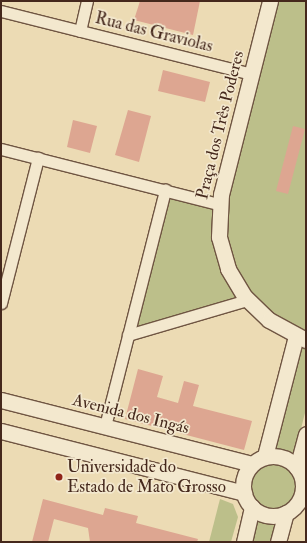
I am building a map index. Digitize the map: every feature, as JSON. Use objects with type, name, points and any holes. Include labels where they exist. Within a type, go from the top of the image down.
[{"type":"main road","name":"Praça dos Três Poderes","points":[[270,1],[219,204],[219,237],[223,253],[236,284],[247,300],[269,320],[301,338]]},
{"type":"main road","points":[[266,456],[301,338]]},
{"type":"main road","name":"Avenida dos Ingás","points":[[1,400],[252,464]]},
{"type":"main road","points":[[1,431],[244,493]]},
{"type":"main road","points":[[278,542],[296,509],[303,491],[302,474],[306,434]]},
{"type":"main road","points":[[296,509],[268,516],[252,507],[244,493],[244,477],[252,464],[266,456],[283,457],[302,474]]},
{"type":"main road","points":[[244,542],[252,507]]},
{"type":"street","points":[[80,31],[87,1]]},
{"type":"street","name":"Rua das Graviolas","points":[[1,11],[251,74]]},
{"type":"street","points":[[1,149],[219,204]]},
{"type":"street","points":[[1,303],[38,158]]},
{"type":"street","points":[[105,426],[165,190]]},
{"type":"street","points":[[128,335],[247,300]]},
{"type":"green space","points":[[276,1],[306,1],[306,333],[273,316],[251,295],[234,267],[225,236],[226,196]]},
{"type":"green space","points":[[170,186],[214,196],[213,239],[238,298],[133,329]]},
{"type":"green space","points":[[300,344],[306,346],[306,409],[294,456],[273,449]]},
{"type":"green space","points":[[268,462],[278,462],[290,469],[297,481],[297,491],[290,503],[278,510],[268,510],[260,506],[253,499],[249,491],[249,481],[253,473],[260,466]]},
{"type":"green space","points":[[220,499],[233,504],[238,517],[231,542],[209,542]]},
{"type":"green space","points":[[256,518],[277,522],[272,542],[250,542]]},
{"type":"building","points":[[140,1],[200,1],[193,35],[134,20]]},
{"type":"building","points":[[163,70],[210,82],[205,102],[158,91]]},
{"type":"building","points":[[128,110],[151,116],[139,162],[115,155]]},
{"type":"building","points":[[73,120],[97,126],[90,153],[67,147]]},
{"type":"building","points":[[293,126],[305,129],[288,194],[276,191]]},
{"type":"building","points":[[138,369],[163,376],[157,397],[178,403],[184,381],[199,385],[193,406],[252,421],[244,450],[125,419]]},
{"type":"building","points":[[43,499],[103,515],[105,508],[138,516],[136,523],[198,539],[197,542],[90,542],[88,528],[54,519],[48,542],[32,542]]},
{"type":"place","name":"Universidade do Estado de Mato Grosso","points":[[59,477]]}]
